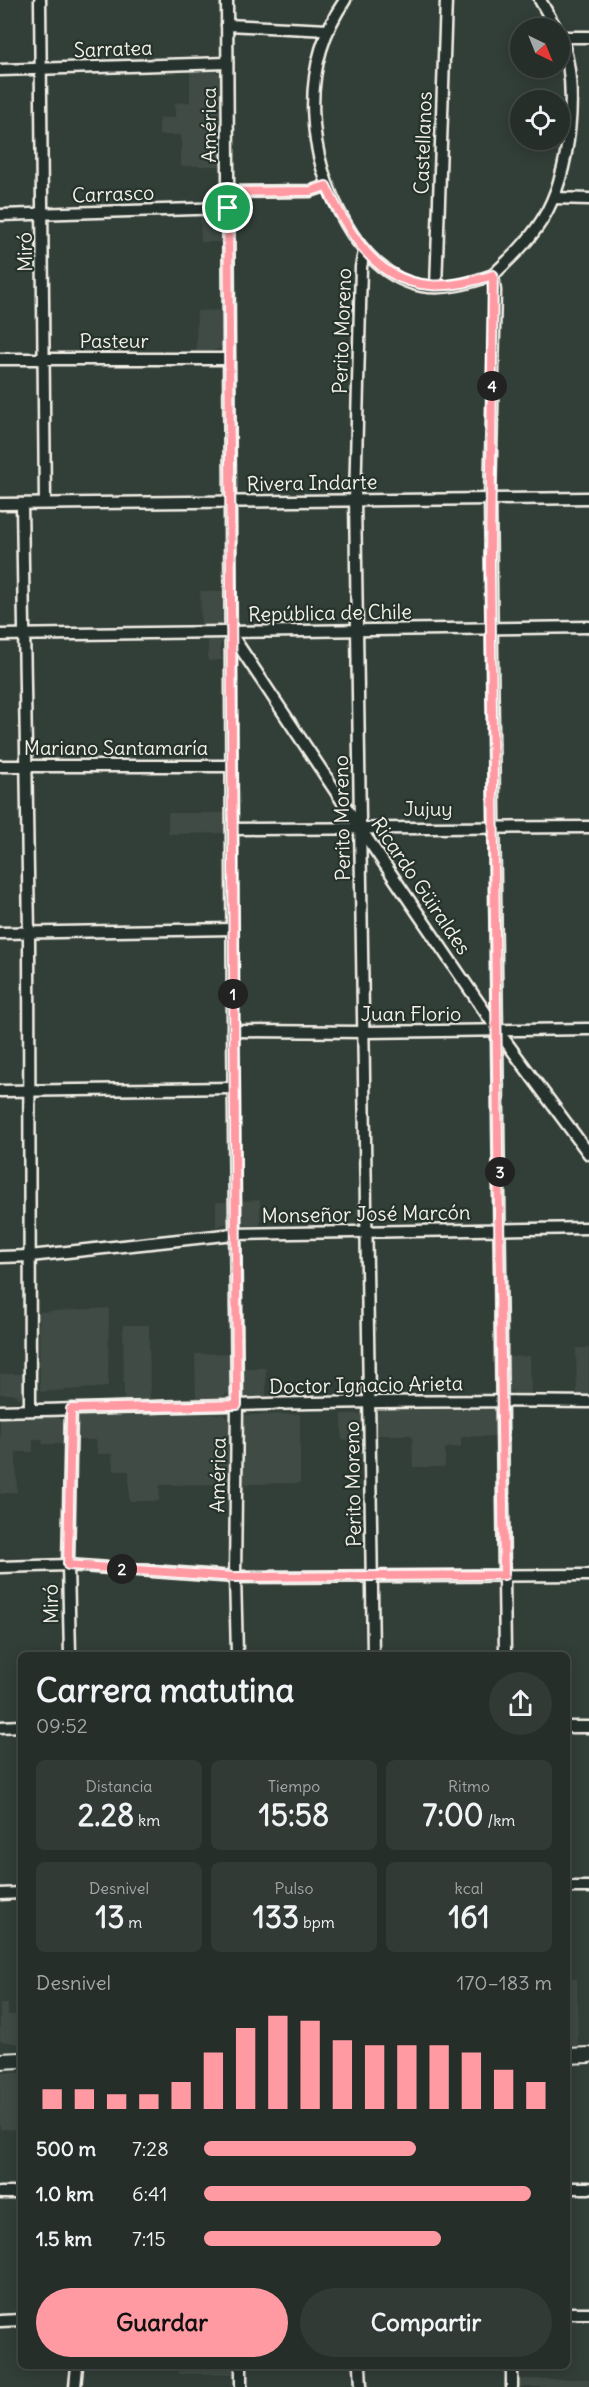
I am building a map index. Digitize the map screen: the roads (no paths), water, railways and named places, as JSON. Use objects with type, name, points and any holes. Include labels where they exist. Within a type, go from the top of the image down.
[{"type":"main road","points":[[570,2056],[589,2055]]},
{"type":"main road","points":[[0,2061],[18,2061]]},
{"type":"street","name":"Miró","points":[[40,0],[45,503]]},
{"type":"street","name":"América","points":[[227,0],[237,1652]]},
{"type":"street","name":"Perito Moreno","points":[[345,0],[328,30],[316,71],[313,120],[316,149],[326,186],[364,252],[361,267],[354,500],[373,1652]]},
{"type":"street","name":"Castellanos","points":[[436,287],[446,0]]},
{"type":"street","points":[[540,0],[550,18]]},
{"type":"street","points":[[227,25],[328,30]]},
{"type":"street","points":[[570,34],[589,37]]},
{"type":"street","name":"Sarratea","points":[[0,70],[227,63]]},
{"type":"street","points":[[364,252],[408,282],[436,287],[461,284],[493,275],[533,234],[554,198],[565,152],[569,111],[568,78]]},
{"type":"street","points":[[228,192],[311,191],[326,186]]},
{"type":"street","points":[[554,198],[589,199]]},
{"type":"street","name":"Carrasco","points":[[0,215],[228,208]]},
{"type":"street","points":[[493,275],[495,291],[490,498],[491,630],[505,1652]]},
{"type":"street","name":"Pasteur","points":[[0,359],[228,359]]},
{"type":"street","name":"Rivera Indarte","points":[[0,504],[589,498]]},
{"type":"street","points":[[22,504],[29,933],[30,1410]]},
{"type":"street","name":"República de Chile","points":[[0,635],[589,627]]},
{"type":"street","name":"Ricardo Güiraldes","points":[[231,633],[498,1031],[589,1154]]},
{"type":"street","name":"Mariano Santamaría","points":[[0,766],[231,766]]},
{"type":"street","name":"Jujuy","points":[[232,829],[589,827]]},
{"type":"street","points":[[0,933],[232,928]]},
{"type":"street","name":"Juan Florio","points":[[233,1031],[589,1029]]},
{"type":"street","points":[[0,1090],[233,1088]]},
{"type":"street","name":"Monseñor José Marcón","points":[[0,1257],[30,1256],[234,1234],[589,1228]]},
{"type":"street","name":"Doctor Ignacio Arieta","points":[[0,1411],[237,1405],[589,1401]]},
{"type":"street","name":"Miró","points":[[70,1652],[68,1565],[71,1409]]},
{"type":"street","points":[[0,1567],[68,1565],[235,1577],[589,1575]]},
{"type":"street","points":[[0,1727],[18,1726]]},
{"type":"street","points":[[570,1727],[589,1727]]},
{"type":"street","points":[[570,1887],[589,1887]]},
{"type":"street","points":[[0,1894],[18,1893]]},
{"type":"street","points":[[570,2188],[589,2188]]},
{"type":"street","points":[[0,2193],[18,2193]]},
{"type":"street","points":[[570,2313],[589,2313]]},
{"type":"street","points":[[0,2321],[18,2320]]},
{"type":"street","points":[[75,2387],[77,2369]]},
{"type":"street","points":[[241,2369],[241,2387]]},
{"type":"street","points":[[360,2369],[361,2387]]},
{"type":"street","points":[[512,2369],[512,2387]]}]
